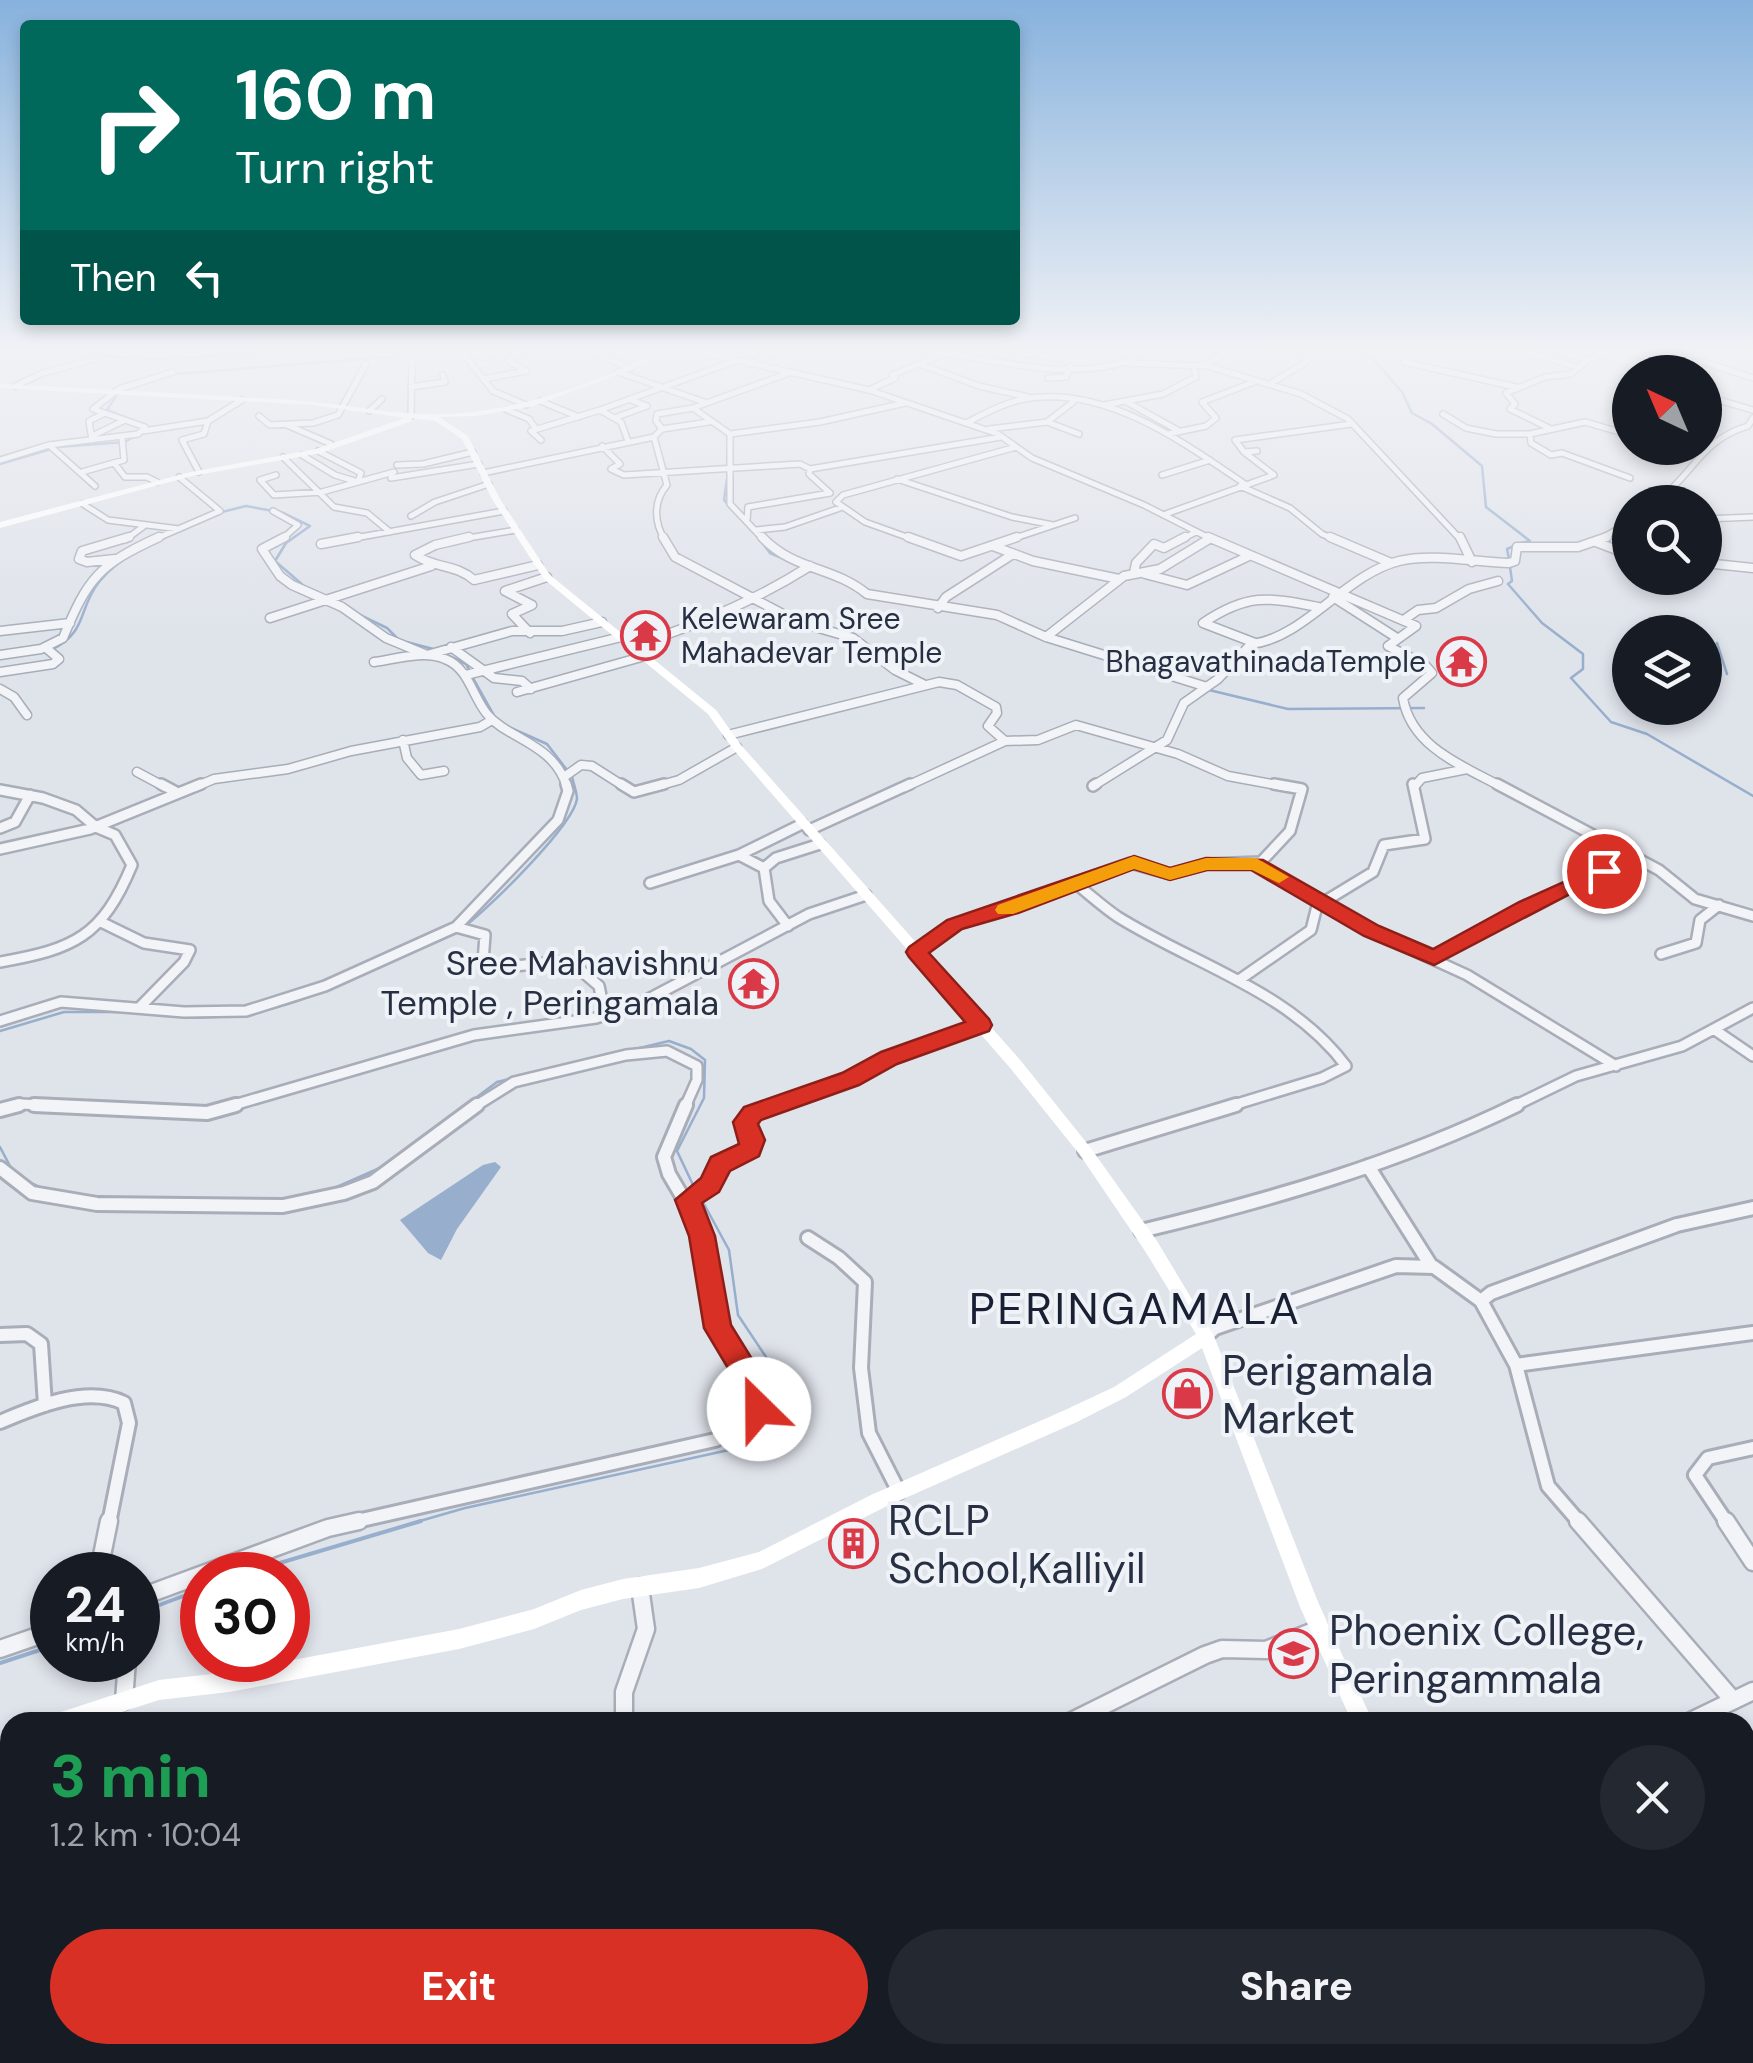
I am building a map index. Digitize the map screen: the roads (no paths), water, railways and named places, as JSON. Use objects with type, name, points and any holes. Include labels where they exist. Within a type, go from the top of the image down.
[{"type":"main road","points":[[0,525],[157,482],[302,455],[329,445]]},
{"type":"main road","points":[[470,445],[504,511],[543,571],[712,712],[732,741],[981,1025],[1085,1152],[1206,1336],[1319,1629],[1358,1712]]},
{"type":"main road","points":[[92,1712],[160,1690],[229,1682],[459,1639],[534,1620],[580,1600],[699,1578],[762,1560],[899,1492],[1120,1392],[1206,1336]]},
{"type":"street","points":[[0,460],[60,445]]},
{"type":"street","points":[[82,472],[124,460],[122,445]]},
{"type":"street","points":[[185,445],[199,472]]},
{"type":"street","points":[[352,489],[407,474],[481,468],[606,445]]},
{"type":"street","points":[[657,445],[667,484],[660,494],[656,518],[672,554],[689,567],[798,622],[854,638],[896,670],[924,685]]},
{"type":"street","points":[[730,445],[730,504],[780,556],[851,581],[868,594],[938,608],[997,614],[1046,637],[1146,671],[1172,673],[1207,686]]},
{"type":"street","points":[[602,446],[620,464],[611,470],[624,475],[800,464],[810,469],[952,445]]},
{"type":"street","points":[[1186,445],[1242,485],[1290,508],[1322,534],[1392,564]]},
{"type":"street","points":[[1163,515],[1274,474],[1239,445]]},
{"type":"street","points":[[1376,445],[1457,532],[1472,562]]},
{"type":"street","points":[[1535,445],[1543,452],[1562,453],[1630,478]]},
{"type":"street","points":[[52,447],[95,486]]},
{"type":"street","points":[[756,530],[785,528],[896,479],[1016,447],[1209,539],[1336,594],[1405,618],[1416,626],[1396,637],[1389,648],[1425,665],[1432,673],[1403,698],[1408,720],[1424,740],[1468,769],[1659,870],[1695,898],[1753,916]]},
{"type":"street","points":[[318,451],[361,473],[358,482]]},
{"type":"street","points":[[1244,452],[1256,451]]},
{"type":"street","points":[[302,455],[335,475],[358,482]]},
{"type":"street","points":[[283,457],[334,508],[367,514],[385,524],[390,532]]},
{"type":"street","points":[[1162,475],[1210,460]]},
{"type":"street","points":[[114,463],[125,476],[147,476],[157,482]]},
{"type":"street","points":[[276,474],[260,480],[274,495],[322,492],[396,468],[423,464],[481,468]]},
{"type":"street","points":[[411,516],[481,468]]},
{"type":"street","points":[[810,469],[809,474],[838,504],[865,522],[956,555],[1075,518]]},
{"type":"street","points":[[0,655],[45,646],[63,638],[83,590],[120,559],[220,510],[179,477]]},
{"type":"street","points":[[896,479],[1012,516],[1054,525]]},
{"type":"street","points":[[748,520],[748,506],[830,493]]},
{"type":"street","points":[[82,504],[108,520],[180,529]]},
{"type":"street","points":[[0,1022],[61,1002],[220,1013],[284,1001],[457,928],[558,820],[568,791],[568,774],[533,742],[492,720],[466,675],[447,659],[386,638],[342,606],[324,601],[280,576],[262,549],[298,525],[272,511]]},
{"type":"street","points":[[322,544],[504,511]]},
{"type":"street","points":[[1722,518],[1753,517]]},
{"type":"street","points":[[120,559],[78,559],[82,551],[125,540],[144,526]]},
{"type":"street","points":[[516,530],[459,542],[446,541],[415,556],[432,566],[464,570],[474,580],[543,571]]},
{"type":"street","points":[[1139,573],[1136,563],[1154,544],[1164,548],[1196,532]]},
{"type":"street","points":[[1318,607],[1259,596],[1232,602],[1203,623],[1255,643],[1270,642],[1336,594],[1392,564],[1414,558],[1512,562],[1514,550],[1526,544],[1565,548],[1595,542],[1612,532]]},
{"type":"street","points":[[1046,637],[1120,579],[1160,569],[1209,539]]},
{"type":"street","points":[[1595,542],[1612,548]]},
{"type":"street","points":[[993,546],[1120,579]]},
{"type":"street","points":[[938,608],[946,597],[1014,554]]},
{"type":"street","points":[[1139,573],[1187,585],[1249,556]]},
{"type":"street","points":[[1722,565],[1753,568]]},
{"type":"street","points":[[270,618],[432,566]]},
{"type":"street","points":[[466,675],[696,626],[755,600],[810,566]]},
{"type":"street","points":[[532,634],[512,614],[532,604],[506,591],[543,571]]},
{"type":"street","points":[[1405,618],[1418,610],[1436,608],[1469,589],[1498,581]]},
{"type":"street","points":[[1336,594],[1396,637]]},
{"type":"street","points":[[374,662],[427,654],[512,631],[532,634],[602,622]]},
{"type":"street","points":[[0,632],[70,623]]},
{"type":"street","points":[[1093,786],[1158,748],[1167,740],[1184,704],[1255,643]]},
{"type":"street","points":[[0,672],[53,664],[59,659],[45,646]]},
{"type":"street","points":[[452,647],[498,680],[522,682],[532,688]]},
{"type":"street","points":[[517,692],[645,656]]},
{"type":"street","points":[[568,774],[581,765],[592,766],[634,792],[679,780],[732,741],[924,685],[951,682],[991,703],[997,713],[988,726],[1005,740]]},
{"type":"street","points":[[0,689],[14,698],[27,715]]},
{"type":"street","points":[[0,850],[96,828],[214,779],[300,766],[403,740],[480,727],[492,720]]},
{"type":"street","points":[[650,883],[739,855],[1005,740],[1038,740],[1074,724],[1158,748],[1228,776],[1302,789],[1290,831],[1256,864]]},
{"type":"street","points":[[403,740],[402,748],[421,775],[444,771]]},
{"type":"street","points":[[1238,980],[1311,930],[1318,906],[1373,872],[1386,844],[1425,838],[1414,784],[1422,778],[1468,769]]},
{"type":"street","points":[[137,772],[176,792]]},
{"type":"street","points":[[0,790],[76,810],[96,828],[115,835],[132,865],[122,892],[95,931],[67,949],[0,962]]},
{"type":"street","points":[[0,828],[14,822],[30,796]]},
{"type":"street","points":[[764,868],[776,858],[820,844]]},
{"type":"street","points":[[1434,958],[1526,907],[1604,871],[1627,853]]},
{"type":"street","points":[[739,855],[764,868]]},
{"type":"street","points":[[916,952],[955,924],[1134,862],[1170,874],[1206,864],[1256,864],[1324,900],[1371,931],[1434,958],[1616,1066]]},
{"type":"street","points":[[764,868],[769,901],[788,926]]},
{"type":"street","points":[[1075,883],[1120,918],[1238,980],[1310,1028],[1344,1060],[1344,1068],[1085,1152]]},
{"type":"street","points":[[0,1110],[21,1104],[207,1113],[474,1034],[605,1015],[639,1004],[788,926],[866,895]]},
{"type":"street","points":[[1661,954],[1696,943],[1700,920],[1719,905]]},
{"type":"street","points":[[102,922],[124,938],[151,947],[190,950],[184,962],[140,1008]]},
{"type":"street","points":[[457,928],[485,934],[484,962],[492,968],[570,961],[599,986],[605,1015]]},
{"type":"street","points":[[1141,1232],[1252,1204],[1368,1166],[1506,1110],[1561,1082],[1682,1046],[1753,1008]]},
{"type":"street","points":[[688,1200],[710,1185],[720,1164],[750,1150],[752,1140],[745,1122],[753,1113],[850,1079],[889,1058],[981,1025]]},
{"type":"street","points":[[1714,1030],[1753,1056]]},
{"type":"street","points":[[2,1173],[32,1193],[97,1204],[283,1206],[344,1193],[373,1182],[482,1101],[514,1082],[626,1055],[667,1051],[691,1061],[699,1072],[664,1157],[665,1168],[688,1200],[702,1236],[718,1328],[759,1393],[759,1409],[748,1426],[716,1440],[328,1528],[160,1590]]},
{"type":"street","points":[[1368,1166],[1430,1264],[1481,1302],[1516,1365],[1548,1486],[1732,1699]]},
{"type":"street","points":[[1481,1302],[1491,1293],[1677,1225],[1753,1208]]},
{"type":"street","points":[[808,1238],[839,1258],[865,1282],[861,1368],[869,1433],[899,1492]]},
{"type":"street","points":[[1206,1336],[1215,1328],[1396,1266],[1430,1264]]},
{"type":"street","points":[[1516,1365],[1753,1333]]},
{"type":"street","points":[[0,1335],[27,1334],[41,1344],[45,1405]]},
{"type":"street","points":[[0,1422],[45,1405],[118,1397],[128,1410],[129,1422],[103,1552]]},
{"type":"street","points":[[1753,1448],[1708,1458],[1699,1464],[1695,1475],[1753,1562]]},
{"type":"street","points":[[624,1712],[624,1692],[646,1629],[640,1586]]},
{"type":"street","points":[[1090,1712],[1205,1655],[1222,1649],[1266,1650],[1319,1629]]},
{"type":"street","points":[[0,1649],[30,1639]]},
{"type":"street","points":[[124,1701],[125,1682]]},
{"type":"street","points":[[1708,1712],[1753,1690]]},
{"type":"water","points":[[495,1162],[501,1167],[457,1229],[441,1260],[428,1253],[400,1220],[483,1165]]},
{"type":"waterway","points":[[0,464],[58,447],[81,445]]},
{"type":"waterway","points":[[1457,445],[1482,466],[1486,507],[1530,541],[1521,543]]},
{"type":"waterway","points":[[728,472],[724,500],[739,517]]},
{"type":"waterway","points":[[222,512],[246,506],[273,511]]},
{"type":"waterway","points":[[281,512],[310,526],[286,543],[275,561],[304,586]]},
{"type":"waterway","points":[[51,650],[77,628],[92,592],[109,571],[146,546],[201,522]]},
{"type":"waterway","points":[[761,541],[770,553],[791,562]]},
{"type":"waterway","points":[[1509,559],[1507,549],[1514,546]]},
{"type":"waterway","points":[[1510,567],[1512,581],[1508,584],[1542,623],[1583,654],[1583,669],[1571,678],[1611,722],[1647,734],[1753,796]]},
{"type":"waterway","points":[[890,601],[961,613]]},
{"type":"waterway","points":[[360,615],[387,628],[399,640],[433,649]]},
{"type":"waterway","points":[[1034,636],[1064,646]]},
{"type":"waterway","points":[[1072,649],[1164,678]]},
{"type":"waterway","points":[[445,654],[466,664],[470,671]]},
{"type":"waterway","points":[[1722,658],[1727,674]]},
{"type":"waterway","points":[[473,678],[496,719]]},
{"type":"waterway","points":[[1209,690],[1288,709],[1424,708]]},
{"type":"waterway","points":[[511,728],[547,744],[567,770]]},
{"type":"waterway","points":[[464,927],[509,886],[561,828],[577,799],[572,776]]},
{"type":"waterway","points":[[397,958],[458,932]]},
{"type":"waterway","points":[[144,1013],[194,1018],[241,1014],[288,1004],[335,986]]},
{"type":"waterway","points":[[0,1031],[64,1012],[131,1012]]},
{"type":"waterway","points":[[421,1139],[497,1082],[669,1041],[691,1049],[705,1060],[704,1098],[677,1151],[694,1187]]},
{"type":"waterway","points":[[0,1147],[11,1168]]},
{"type":"waterway","points":[[330,1190],[382,1167]]},
{"type":"waterway","points":[[24,1180],[44,1189]]},
{"type":"waterway","points":[[82,1195],[114,1198]]},
{"type":"waterway","points":[[413,1523],[738,1448],[764,1437],[775,1427],[781,1409],[766,1357],[738,1315],[729,1250],[704,1204]]},
{"type":"waterway","points":[[310,1554],[421,1521]]},
{"type":"waterway","points":[[160,1605],[180,1597]]},
{"type":"waterway","points":[[0,1663],[30,1653]]},
{"type":"place","name":"Kelewaram Sree Mahadevar Temple","points":[[646,636]]},
{"type":"place","name":"BhagavathinadaTemple","points":[[1461,662]]},
{"type":"place","name":"Sree Mahavishnu Temple , Peringamala","points":[[754,983]]},
{"type":"place","name":"Perigamala Market","points":[[1187,1394]]},
{"type":"place","name":"RCLP School,Kalliyil","points":[[853,1544]]},
{"type":"place","name":"Phoenix College, Peringammala","points":[[1294,1654]]},
{"type":"district","name":"PERINGAMALA","points":[[1135,1308]]}]
